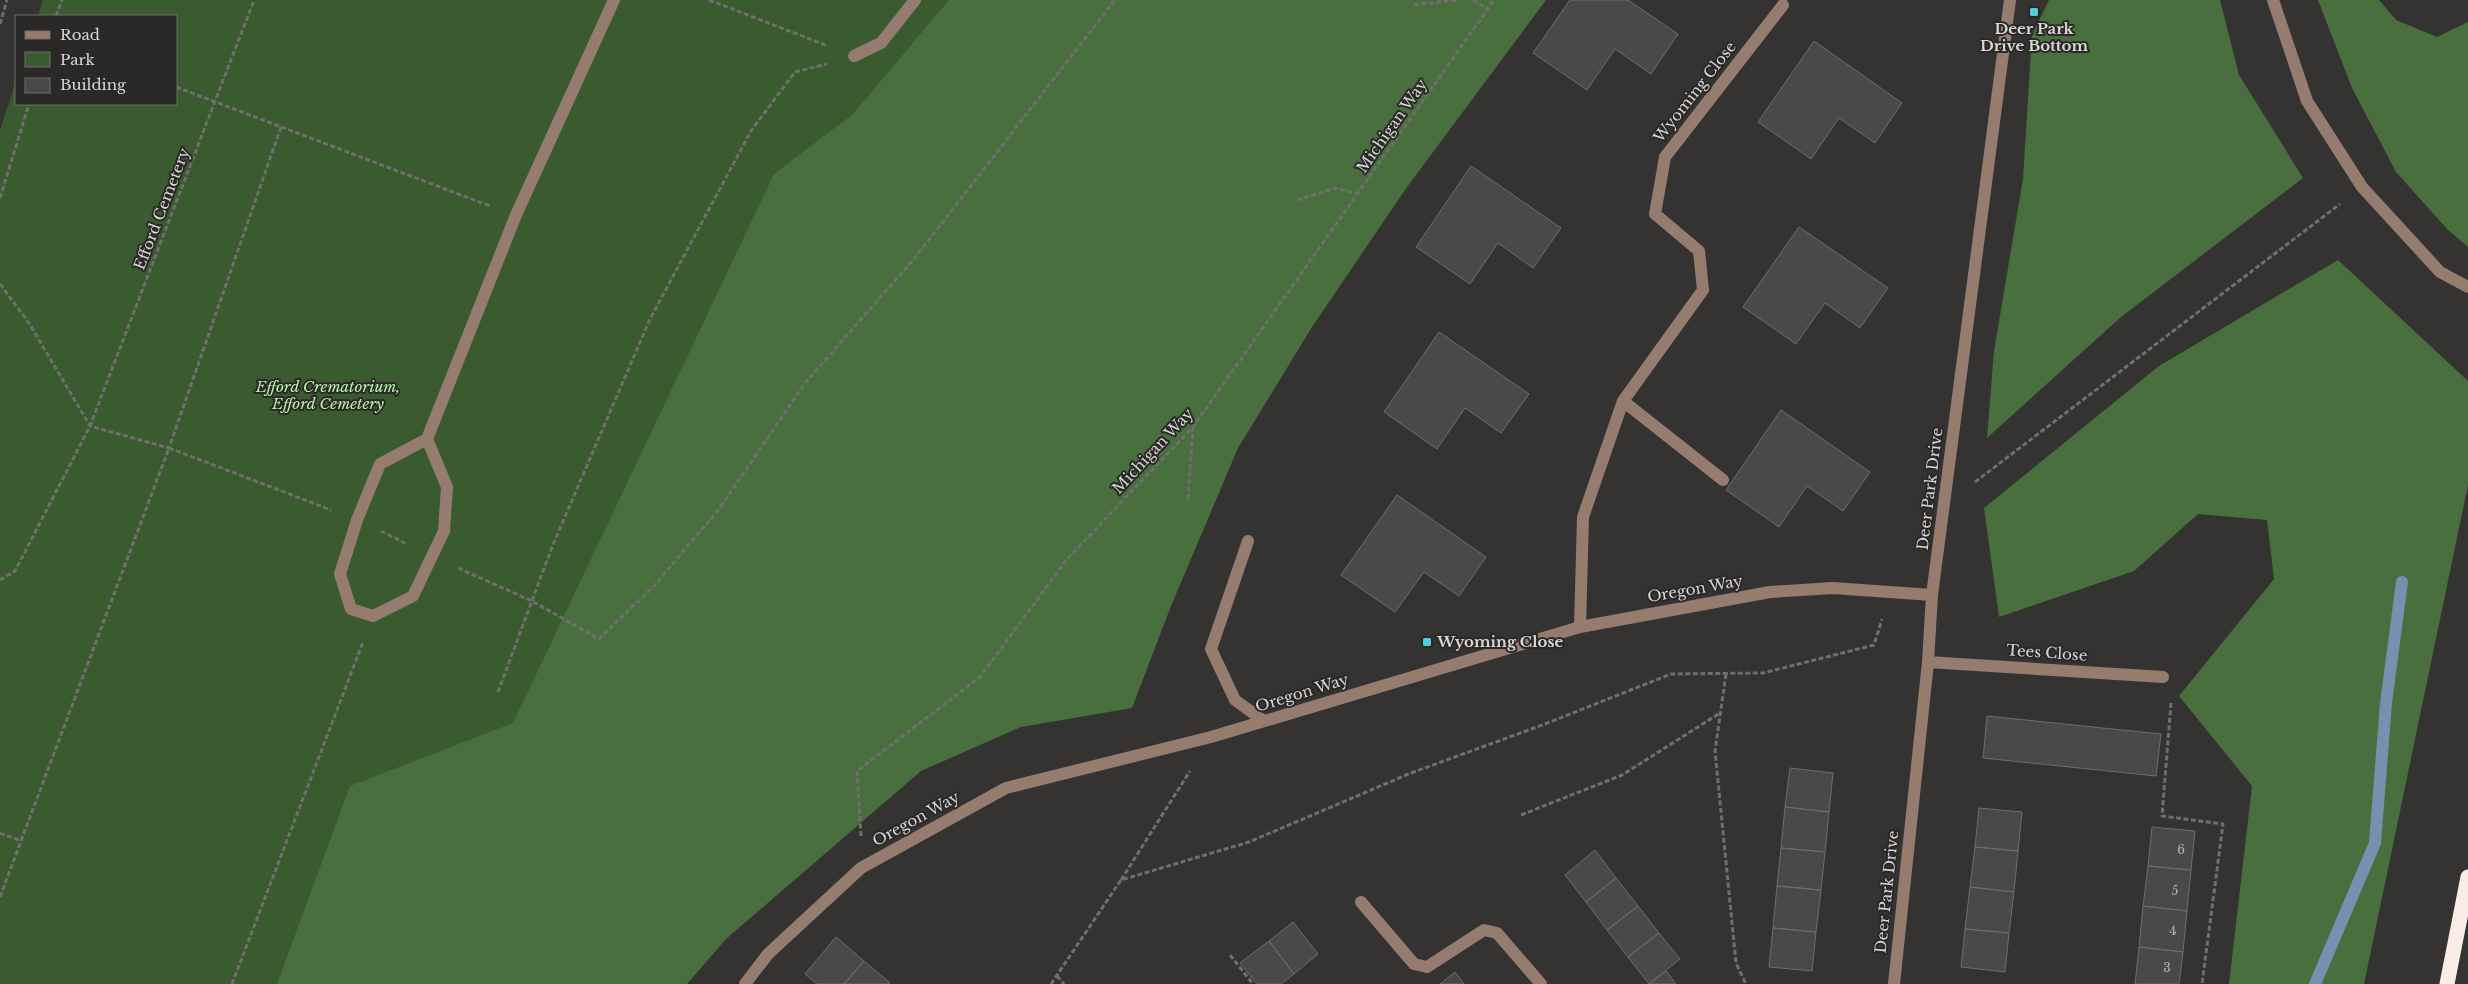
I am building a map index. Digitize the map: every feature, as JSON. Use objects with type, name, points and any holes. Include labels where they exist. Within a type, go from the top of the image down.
[{"type":"highway","points":[[2447,984],[2468,877]]},
{"type":"street","points":[[427,439],[447,487],[444,531],[413,596],[373,616],[351,609],[340,574],[356,520],[380,464],[427,439],[516,215],[614,0]]},
{"type":"street","points":[[854,56],[882,43],[915,0]]},
{"type":"street","name":"Deer Park Drive","points":[[1894,984],[1928,662],[1932,595],[2010,0]]},
{"type":"street","points":[[2273,0],[2306,101],[2362,187],[2440,272],[2468,287]]},
{"type":"street","name":"Wyoming Close","points":[[1580,627],[1583,516],[1623,401],[1703,290],[1699,250],[1655,214],[1664,157],[1783,5]]},
{"type":"street","points":[[1623,401],[1723,480]]},
{"type":"street","points":[[1248,541],[1211,649],[1235,700],[1264,721]]},
{"type":"street","name":"Oregon Way","points":[[745,984],[768,954],[861,868],[1006,788],[1211,737],[1580,627],[1770,592],[1833,588],[1932,595]]},
{"type":"street","name":"Tees Close","points":[[1928,662],[2163,677]]},
{"type":"street","points":[[1361,902],[1414,964],[1427,967],[1484,930],[1497,933],[1541,984]]},
{"type":"path","points":[[0,24],[7,0]]},
{"type":"path","points":[[56,15],[62,0]]},
{"type":"path","name":"Efford Cemetery","points":[[0,580],[15,570],[90,426],[254,0]]},
{"type":"path","points":[[709,0],[854,56]]},
{"type":"path","points":[[0,284],[29,323],[90,426],[169,448],[356,520],[532,601],[598,639],[653,587],[719,509],[805,383],[914,259],[1115,0]]},
{"type":"path","points":[[1414,5],[1456,0]]},
{"type":"path","points":[[1473,0],[1488,10]]},
{"type":"path","name":"Michigan Way","points":[[861,868],[856,771],[980,677],[1068,558],[1193,427],[1494,0]]},
{"type":"path","points":[[498,692],[552,547],[650,320],[751,131],[795,72],[854,56]]},
{"type":"path","points":[[178,88],[214,103],[516,215]]},
{"type":"path","points":[[0,198],[29,105]]},
{"type":"path","points":[[0,897],[169,448],[281,127]]},
{"type":"path","points":[[1944,506],[2362,187]]},
{"type":"path","points":[[1297,200],[1334,188],[1358,194]]},
{"type":"path","points":[[1188,499],[1193,427]]},
{"type":"path","points":[[1121,880],[1249,842],[1410,773],[1545,724],[1671,674],[1763,673],[1874,645],[1892,591]]},
{"type":"path","points":[[232,984],[373,616]]},
{"type":"path","points":[[1726,674],[1715,751],[1736,963],[1746,984]]},
{"type":"path","points":[[2163,677],[2172,702],[2162,816],[2223,824],[2202,984]]},
{"type":"path","points":[[1521,815],[1622,775],[1721,712]]},
{"type":"path","points":[[1051,984],[1121,880],[1211,737]]},
{"type":"path","points":[[0,833],[21,841]]},
{"type":"path","points":[[1230,955],[1253,984]]},
{"type":"path","points":[[1057,976],[1064,984]]},
{"type":"green space","name":"Efford Crematorium, Efford Cemetery","points":[[43,0],[972,0],[529,767],[295,984],[0,984],[0,130],[15,84],[15,105],[178,105],[178,15],[38,15]]},
{"type":"green space","points":[[949,0],[1546,0],[1407,187],[1312,327],[1238,448],[1171,606],[1132,708],[1021,727],[921,771],[726,939],[687,984],[277,984],[350,786],[513,723],[774,174],[853,114]]},
{"type":"green space","points":[[2049,0],[2220,0],[2239,75],[2303,178],[2121,317],[1987,438],[1994,351],[2023,179],[2032,35]]},
{"type":"green space","points":[[2318,0],[2379,0],[2396,20],[2437,37],[2468,22],[2468,247],[2447,229],[2396,172],[2352,88]]},
{"type":"green space","points":[[2338,260],[2468,381],[2468,485],[2364,984],[2229,984],[2252,786],[2179,696],[2274,579],[2267,520],[2198,514],[2134,571],[1999,617],[1984,508],[2159,366]]},
{"type":"building","points":[[1570,0],[1628,0],[1678,34],[1651,74],[1615,49],[1587,90],[1533,53]]},
{"type":"building","points":[[1814,41],[1902,103],[1875,143],[1839,118],[1811,159],[1758,122]]},
{"type":"building","points":[[1471,166],[1561,228],[1533,268],[1498,243],[1470,284],[1416,247]]},
{"type":"building","points":[[1799,227],[1888,288],[1860,328],[1825,303],[1796,344],[1743,307]]},
{"type":"building","points":[[1439,332],[1529,394],[1501,433],[1465,408],[1437,449],[1384,412]]},
{"type":"building","points":[[1781,410],[1870,472],[1843,511],[1807,486],[1779,527],[1726,490]]},
{"type":"building","points":[[1397,495],[1486,557],[1459,596],[1424,572],[1395,612],[1341,575]]},
{"type":"building","points":[[1987,716],[2161,734],[2156,776],[1983,758]]},
{"type":"building","points":[[1790,768],[1833,773],[1829,812],[1785,807]]},
{"type":"building","points":[[1785,807],[1829,812],[1825,852],[1781,848]]},
{"type":"building","points":[[1979,808],[2022,812],[2018,851],[1975,847]]},
{"type":"building","points":[[2152,827],[2195,831],[2191,870],[2148,866]]},
{"type":"building","points":[[1975,847],[2018,851],[2014,892],[1970,887]]},
{"type":"building","points":[[1781,848],[1825,852],[1821,890],[1777,886]]},
{"type":"building","points":[[1595,850],[1616,878],[1586,902],[1565,875]]},
{"type":"building","points":[[2148,866],[2191,870],[2187,911],[2143,906]]},
{"type":"building","points":[[1616,878],[1638,906],[1607,930],[1586,902]]},
{"type":"building","points":[[1777,886],[1821,890],[1816,932],[1773,928]]},
{"type":"building","points":[[1970,887],[2014,892],[2009,933],[1965,929]]},
{"type":"building","points":[[1638,906],[1659,933],[1628,957],[1607,930]]},
{"type":"building","points":[[2143,906],[2187,911],[2183,952],[2139,947]]},
{"type":"building","points":[[1293,922],[1318,954],[1294,974],[1269,941]]},
{"type":"building","points":[[1773,928],[1816,932],[1812,971],[1769,967]]},
{"type":"building","points":[[1965,929],[2009,933],[2005,972],[1961,967]]},
{"type":"building","points":[[1659,933],[1680,959],[1649,984],[1628,957]]},
{"type":"building","points":[[836,937],[864,961],[844,984],[817,984],[805,974]]},
{"type":"building","points":[[1269,941],[1294,974],[1281,984],[1257,984],[1240,963]]},
{"type":"building","points":[[2139,947],[2183,952],[2179,984],[2135,984]]},
{"type":"building","points":[[864,961],[890,983],[844,984]]},
{"type":"building","points":[[1666,971],[1676,984],[1649,984]]},
{"type":"building","points":[[1455,972],[1464,984],[1440,984]]},
{"type":"waterway","points":[[2315,984],[2375,843],[2386,703],[2402,582]]},
{"type":"place","name":"Deer Park Drive Bottom","points":[[2034,12]]},
{"type":"place","name":"Wyoming Close","points":[[1427,642]]}]
